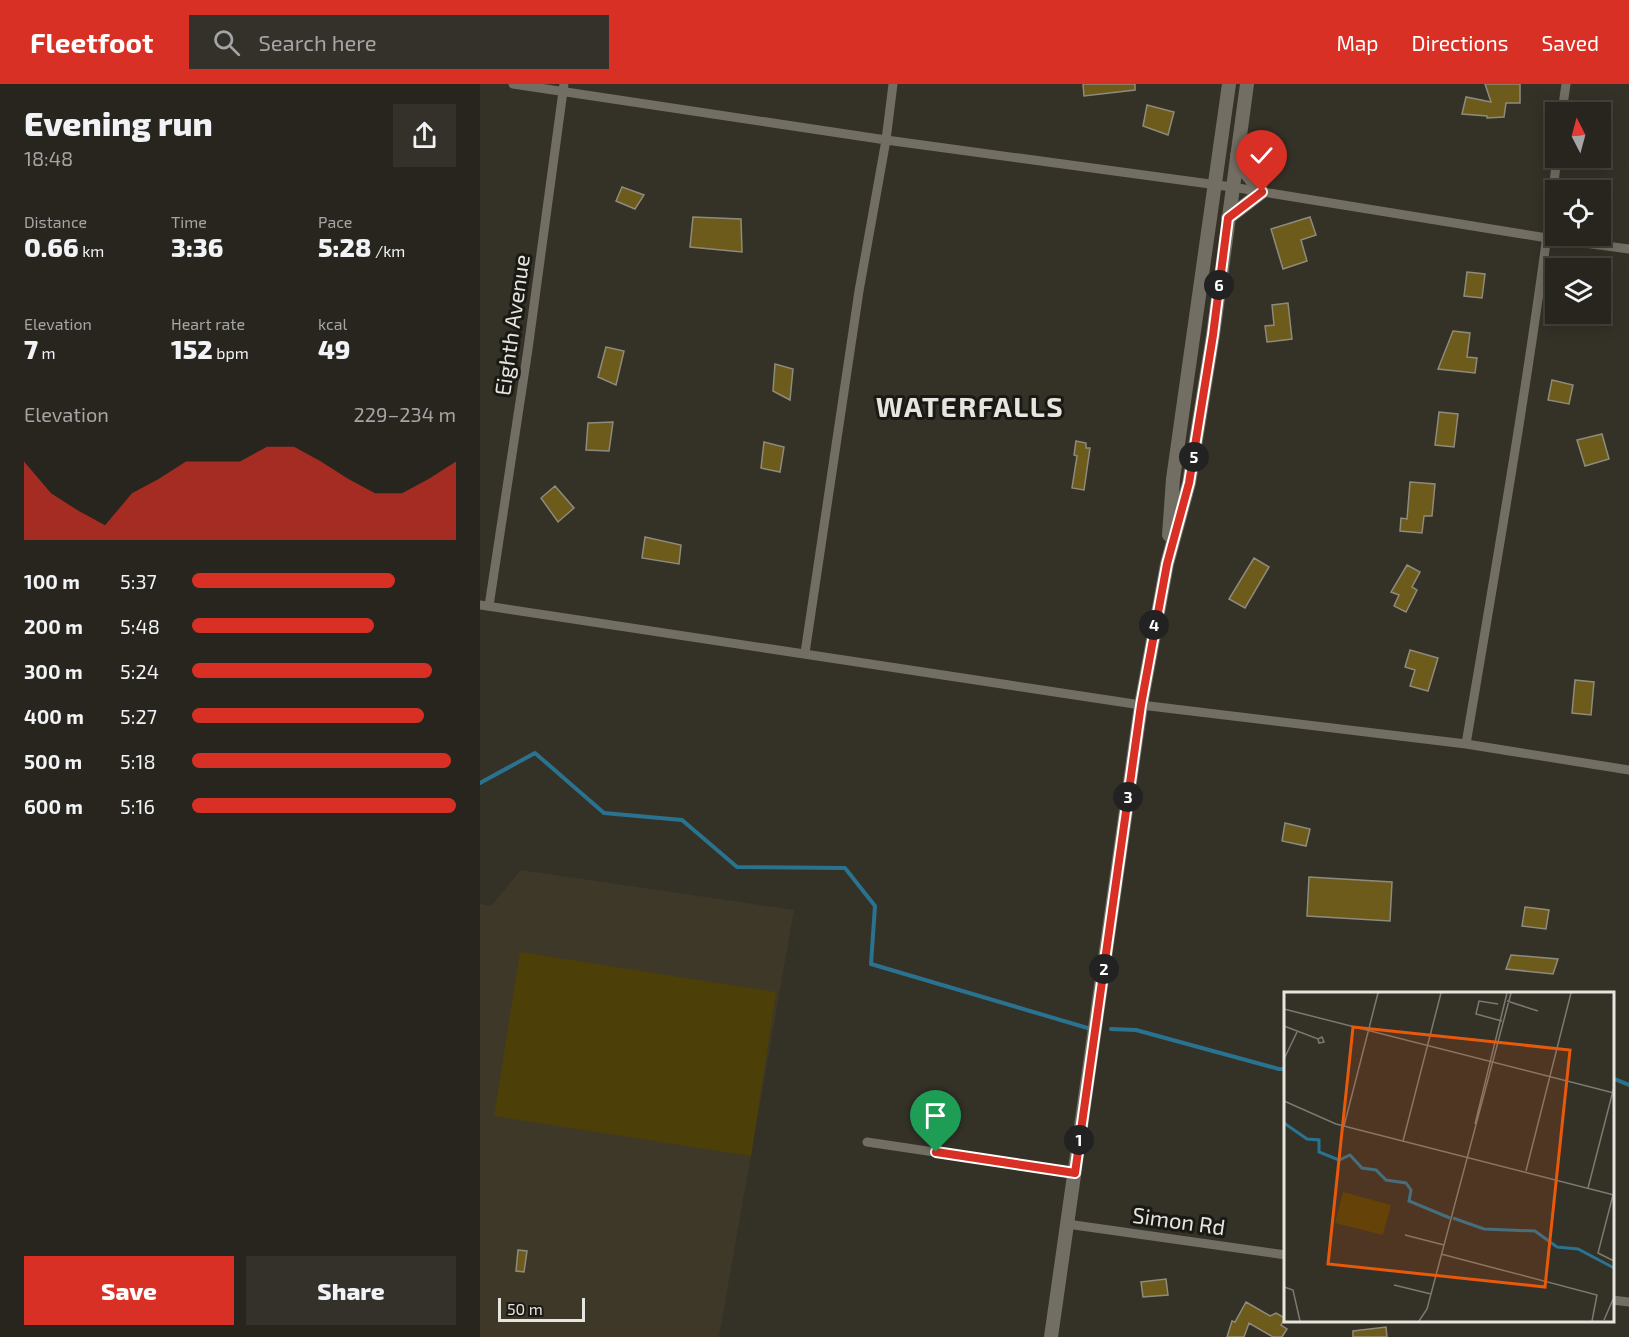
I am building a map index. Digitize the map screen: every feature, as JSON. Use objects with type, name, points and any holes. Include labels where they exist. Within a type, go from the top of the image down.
[{"type":"street","points":[[513,84],[563,88],[886,140],[1232,187],[1545,238]]},
{"type":"street","points":[[805,652],[859,291],[886,140],[893,84]]},
{"type":"street","points":[[1167,564],[1173,479],[1229,84]]},
{"type":"street","points":[[1051,1337],[1141,705],[1167,564],[1189,483],[1213,335],[1247,84]]},
{"type":"street","points":[[1563,102],[1566,84]]},
{"type":"street","name":"Eighth Avenue","points":[[484,606],[528,349],[563,88]]},
{"type":"street","points":[[1237,154],[1242,168],[1262,192]]},
{"type":"street","points":[[1228,218],[1262,192]]},
{"type":"street","points":[[1466,744],[1508,499],[1546,246]]},
{"type":"street","points":[[1607,246],[1629,249]]},
{"type":"street","points":[[484,606],[805,652],[1141,705],[1466,744],[1629,770]]},
{"type":"street","points":[[867,1142],[1075,1173]]},
{"type":"street","name":"Simon Rd","points":[[1067,1224],[1284,1255]]},
{"type":"street","points":[[1614,1300],[1629,1302]]},
{"type":"shaded area","points":[[521,870],[794,910],[719,1337],[480,1337],[480,904],[491,906]]},
{"type":"shaded area","points":[[520,952],[776,992],[751,1156],[494,1116]]},
{"type":"building","points":[[1083,84],[1135,84],[1135,90],[1084,96]]},
{"type":"building","points":[[1485,84],[1520,84],[1520,103],[1506,103],[1504,117],[1487,118],[1487,116],[1462,114],[1466,97],[1491,102]]},
{"type":"building","points":[[1147,105],[1174,112],[1168,135],[1143,126]]},
{"type":"building","points":[[622,187],[644,195],[635,209],[616,201]]},
{"type":"building","points":[[693,217],[741,219],[742,252],[690,247]]},
{"type":"building","points":[[1310,217],[1316,235],[1301,240],[1307,261],[1283,269],[1271,229]]},
{"type":"building","points":[[1467,272],[1485,274],[1482,298],[1464,296]]},
{"type":"building","points":[[1288,303],[1292,339],[1267,342],[1265,326],[1274,325],[1272,305]]},
{"type":"building","points":[[1453,331],[1470,333],[1467,357],[1477,358],[1475,373],[1438,369]]},
{"type":"building","points":[[606,347],[624,351],[616,385],[598,377]]},
{"type":"building","points":[[775,364],[793,369],[790,400],[773,391]]},
{"type":"building","points":[[1552,380],[1573,385],[1569,404],[1548,400]]},
{"type":"building","points":[[1439,412],[1458,414],[1454,447],[1435,445]]},
{"type":"building","points":[[613,422],[609,451],[586,450],[588,423]]},
{"type":"building","points":[[1602,434],[1609,459],[1585,466],[1577,440]]},
{"type":"building","points":[[1076,441],[1086,443],[1086,448],[1090,448],[1084,490],[1072,488],[1077,456],[1074,455]]},
{"type":"building","points":[[764,442],[784,447],[780,472],[761,468]]},
{"type":"building","points":[[1410,482],[1435,484],[1432,516],[1424,516],[1422,533],[1400,531],[1401,518],[1407,519]]},
{"type":"building","points":[[555,486],[574,508],[558,522],[541,498]]},
{"type":"building","points":[[645,537],[681,545],[679,564],[642,558]]},
{"type":"building","points":[[1254,558],[1269,567],[1245,608],[1229,599]]},
{"type":"building","points":[[1407,565],[1420,572],[1412,587],[1417,590],[1406,612],[1394,606],[1399,595],[1391,592]]},
{"type":"building","points":[[1410,650],[1438,658],[1428,691],[1410,686],[1415,670],[1405,667]]},
{"type":"building","points":[[1575,680],[1594,682],[1591,715],[1572,713]]},
{"type":"building","points":[[1285,823],[1310,829],[1306,846],[1282,841]]},
{"type":"building","points":[[1309,877],[1392,882],[1390,921],[1307,916]]},
{"type":"building","points":[[1525,907],[1549,910],[1546,929],[1522,926]]},
{"type":"building","points":[[1511,955],[1558,959],[1553,974],[1506,969]]},
{"type":"building","points":[[518,1250],[527,1251],[524,1272],[516,1271]]},
{"type":"building","points":[[1166,1279],[1168,1295],[1143,1297],[1141,1282]]},
{"type":"building","points":[[1246,1302],[1270,1316],[1276,1313],[1284,1317],[1281,1325],[1287,1329],[1282,1337],[1273,1337],[1249,1323],[1244,1337],[1227,1337],[1232,1321],[1235,1322]]},
{"type":"building","points":[[1386,1327],[1387,1337],[1353,1337],[1353,1331]]},
{"type":"waterway","points":[[480,783],[535,753],[604,813],[682,820],[737,867],[845,868],[875,906],[871,964],[1091,1029]]},
{"type":"waterway","points":[[1111,1029],[1136,1030],[1284,1069]]},
{"type":"waterway","points":[[1614,1079],[1629,1085]]},
{"type":"district","name":"WATERFALLS","points":[[970,406]]},
{"type":"route","points":[[936,1152],[1075,1173],[1141,705],[1167,564],[1189,483],[1213,335],[1228,218],[1262,192]]}]
